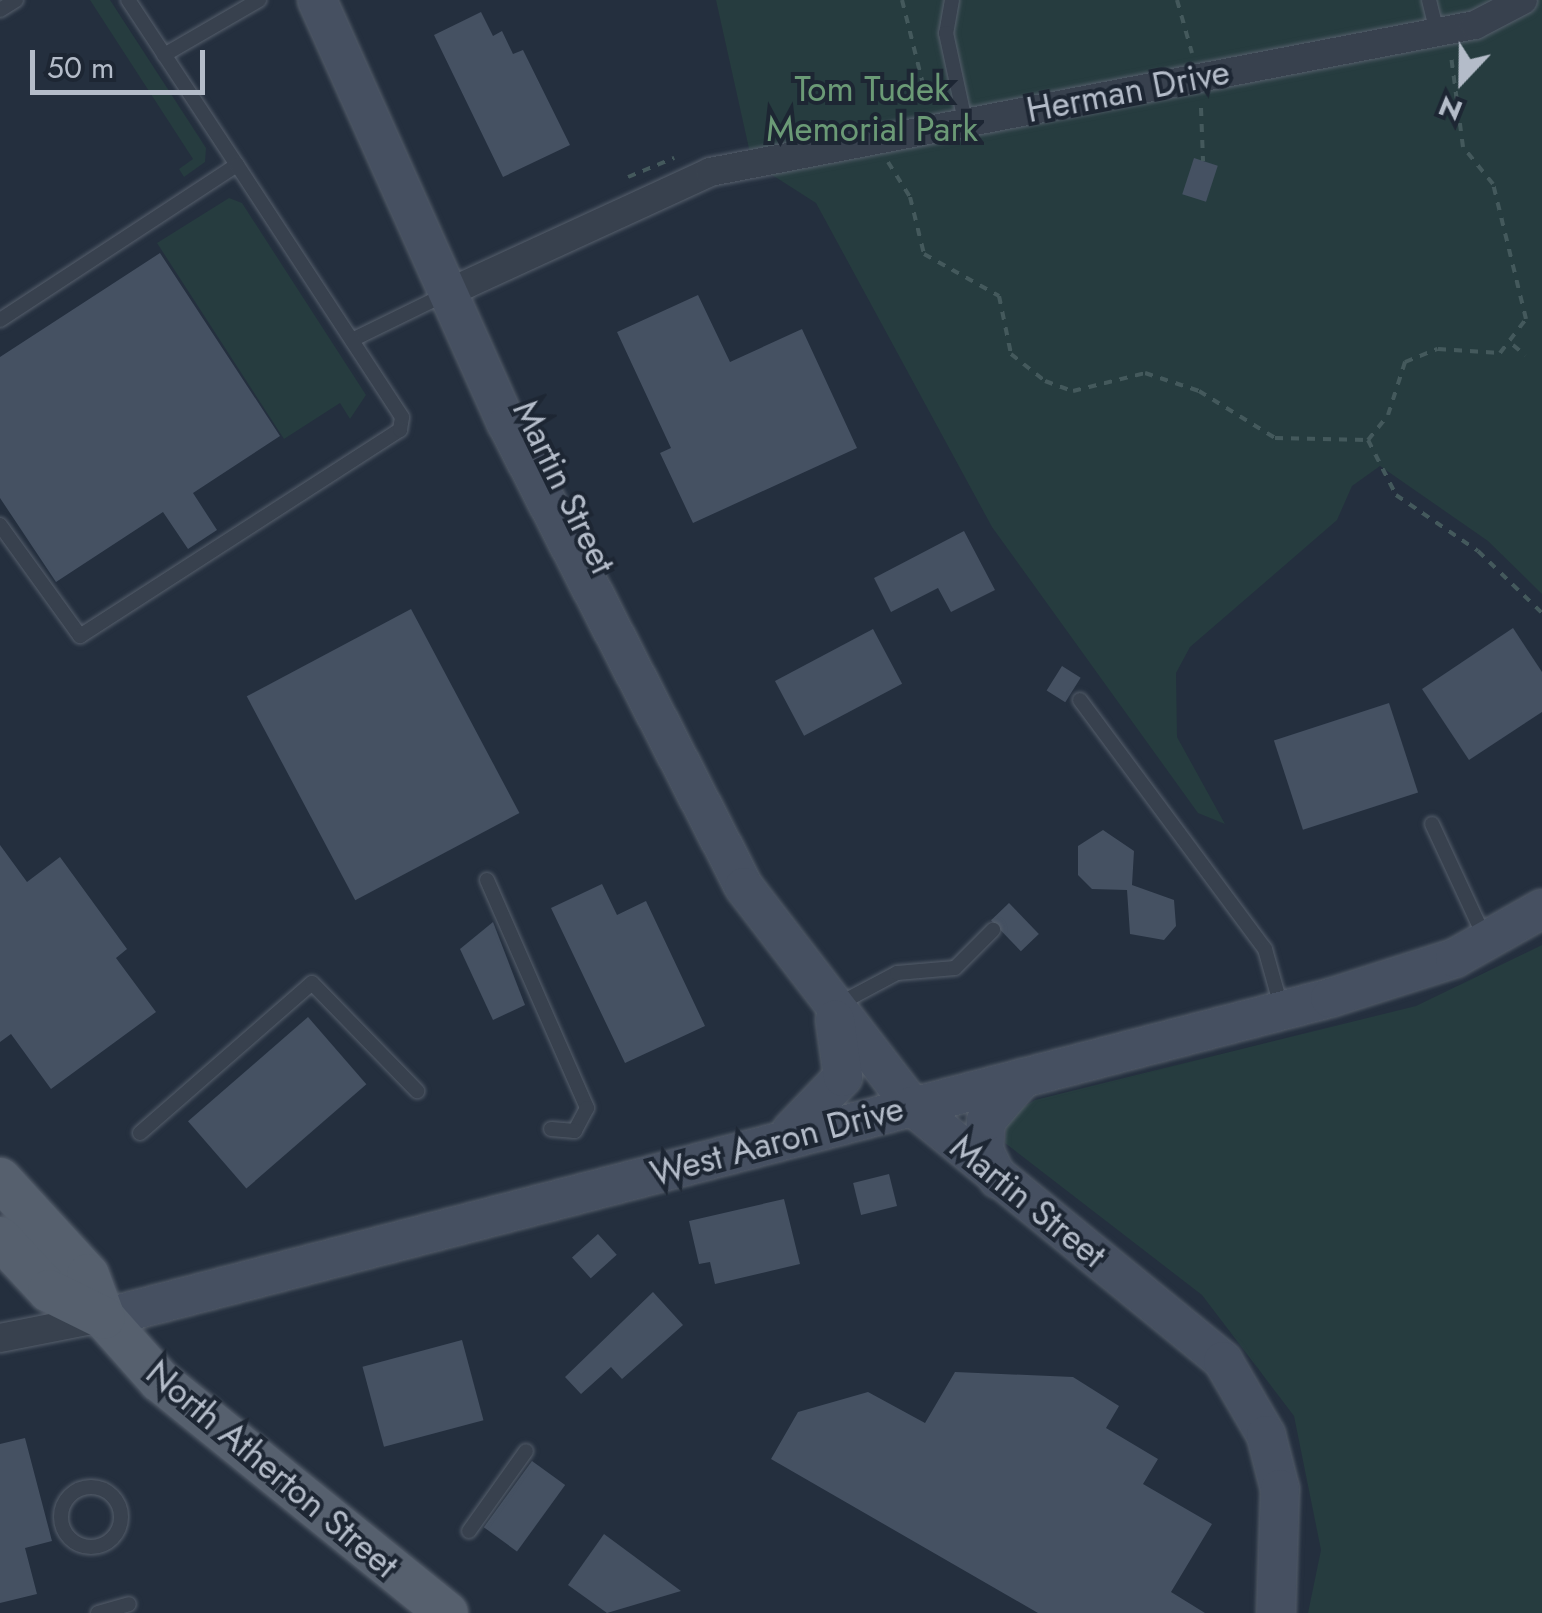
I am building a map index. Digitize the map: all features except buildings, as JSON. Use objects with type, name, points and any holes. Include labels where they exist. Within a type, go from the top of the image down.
[{"type":"main road","name":"North Atherton Street","points":[[0,1179],[88,1274],[104,1318],[160,1381],[447,1613]]},
{"type":"main road","name":"North Atherton Street","points":[[0,1238],[48,1291],[104,1318]]},
{"type":"street","name":"Martin Street","points":[[317,0],[454,290],[497,348],[616,595],[649,697],[744,887],[830,1009],[912,1106],[1002,1185],[1176,1316],[1242,1390],[1280,1490],[1276,1613]]},
{"type":"street","name":"Herman Drive","points":[[454,290],[710,172],[965,122],[1443,39],[1523,0]]},
{"type":"street","name":"West Aaron Drive","points":[[0,1338],[104,1318],[1282,1010],[1487,943],[1542,909]]},
{"type":"street","points":[[774,1142],[810,1119],[843,1077],[830,1009]]},
{"type":"street","points":[[1002,1185],[984,1150],[986,1120],[1025,1076]]},
{"type":"lane","points":[[0,10],[16,0]]},
{"type":"lane","points":[[0,526],[70,632],[87,633],[400,430],[402,417],[128,0]]},
{"type":"lane","points":[[164,55],[259,0]]},
{"type":"lane","points":[[952,0],[946,33],[965,122]]},
{"type":"lane","points":[[1429,0],[1443,39]]},
{"type":"lane","points":[[0,320],[237,165]]},
{"type":"lane","points":[[352,340],[454,290]]},
{"type":"lane","points":[[1080,700],[1266,949],[1282,1010]]},
{"type":"lane","points":[[1432,824],[1487,943]]},
{"type":"lane","points":[[486,880],[586,1108],[576,1131],[550,1129]]},
{"type":"lane","points":[[830,1009],[897,973],[955,968],[992,930]]},
{"type":"lane","points":[[140,1133],[312,984],[417,1091]]},
{"type":"lane","points":[[469,1531],[526,1450]]},
{"type":"lane","points":[[94,1486],[111,1494],[120,1515],[114,1536],[87,1546],[68,1536],[61,1514],[71,1494],[94,1486]]},
{"type":"lane","points":[[98,1613],[129,1604]]},
{"type":"path","points":[[902,0],[930,104]]},
{"type":"path","points":[[1177,0],[1194,65]]},
{"type":"path","points":[[1368,440],[1388,415],[1406,362],[1438,349],[1492,356],[1512,344],[1526,319],[1525,289],[1492,184],[1463,147],[1443,39]]},
{"type":"path","points":[[1201,108],[1203,160]]},
{"type":"path","points":[[884,153],[910,197],[924,254],[989,286],[1004,304],[1011,354],[1064,390],[1145,374],[1199,390],[1276,438],[1368,440]]},
{"type":"path","points":[[1512,344],[1525,355]]},
{"type":"path","points":[[1064,390],[1067,377]]},
{"type":"path","points":[[1368,440],[1404,503],[1478,552],[1542,613]]},
{"type":"green space","points":[[90,0],[110,0],[206,148],[205,162],[184,177],[179,169],[193,159]]},
{"type":"green space","name":"Tom Tudek Memorial Park","points":[[716,0],[1542,0],[1542,594],[1488,541],[1380,466],[1352,486],[1337,520],[1190,647],[1176,673],[1177,737],[1225,824],[1198,813],[992,527],[816,203],[752,162]]},
{"type":"green space","points":[[229,198],[242,203],[366,395],[350,419],[340,403],[284,439],[157,243]]},
{"type":"green space","points":[[1542,945],[1542,1613],[1308,1613],[1321,1550],[1294,1416],[1202,1295],[1005,1143],[1007,1117],[1035,1100],[1416,1006]]}]
